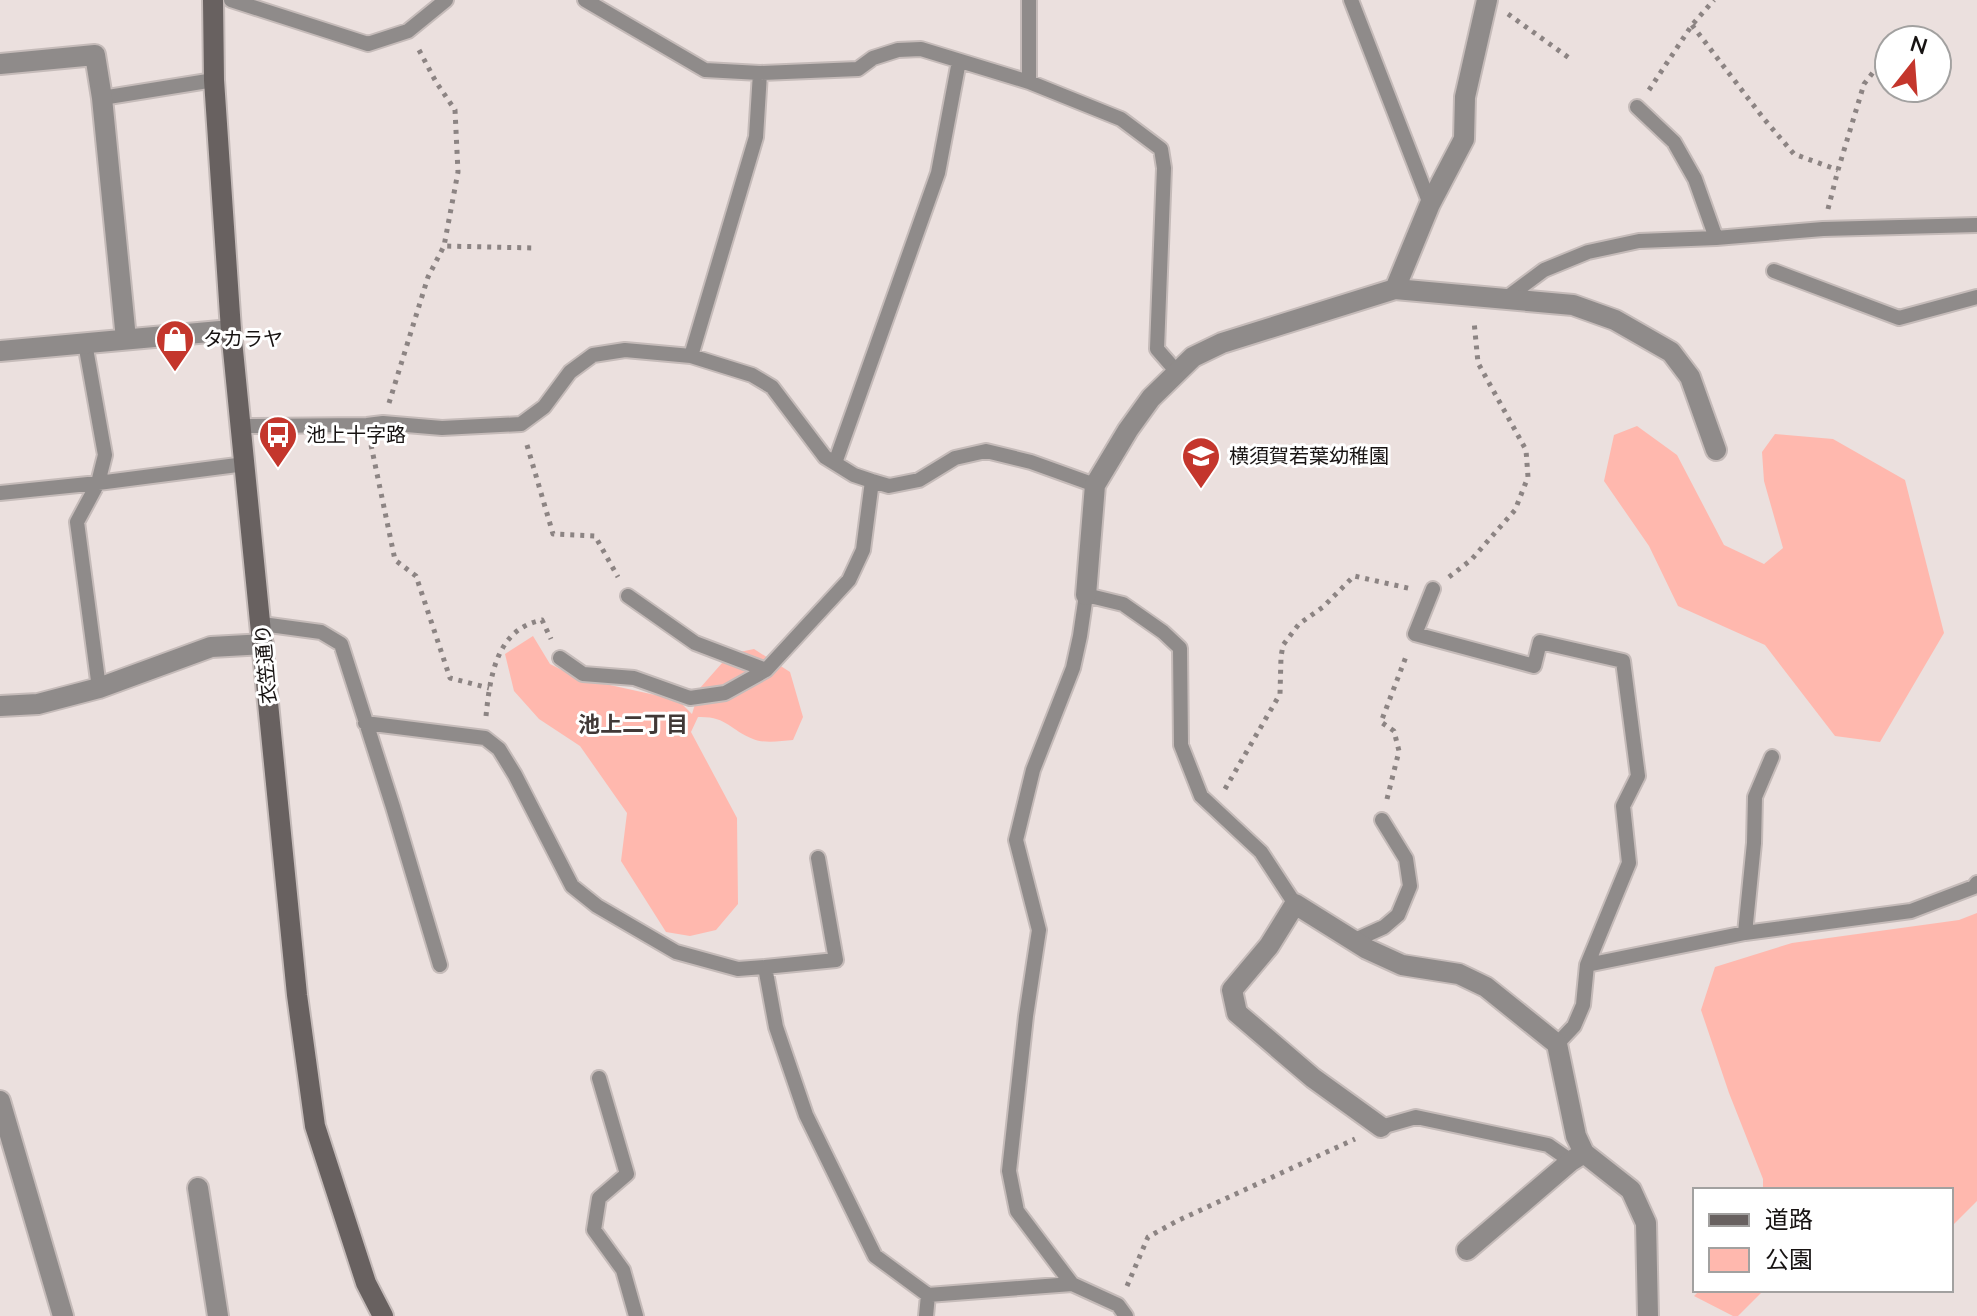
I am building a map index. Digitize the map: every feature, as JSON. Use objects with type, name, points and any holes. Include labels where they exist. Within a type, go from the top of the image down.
[{"type":"street","name":"衣笠通り","points":[[213,0],[214,80],[231,330],[297,995],[315,1126],[366,1283],[383,1316]]},
{"type":"street","points":[[1395,289],[1430,204],[1464,139],[1465,97],[1494,4]]},
{"type":"street","points":[[0,64],[95,55],[126,339]]},
{"type":"street","points":[[1086,595],[1095,485],[1151,398],[1177,372],[1193,357],[1222,343],[1395,289],[1573,305],[1615,320],[1671,352],[1690,377],[1716,450]]},
{"type":"street","points":[[0,351],[231,330]]},
{"type":"street","points":[[0,706],[38,704],[99,688],[211,647],[263,634]]},
{"type":"street","points":[[1381,1127],[1313,1078],[1237,1013],[1232,990],[1269,946],[1295,904],[1367,949],[1402,965],[1459,974],[1486,987],[1557,1044],[1576,1136],[1577,1157]]},
{"type":"street","points":[[0,1101],[63,1316]]},
{"type":"street","points":[[1467,1250],[1577,1157]]},
{"type":"street","points":[[1577,1157],[1631,1190],[1646,1223],[1648,1316]]},
{"type":"street","points":[[198,1188],[218,1316]]},
{"type":"lane","points":[[231,0],[368,44],[408,31],[446,0]]},
{"type":"lane","points":[[585,0],[705,70],[760,73],[858,69],[873,58],[898,50],[921,49],[1029,82],[1121,119],[1161,149],[1164,168],[1157,349],[1177,372]]},
{"type":"lane","points":[[1029,0],[1029,82]]},
{"type":"lane","points":[[1351,0],[1430,204]]},
{"type":"lane","points":[[835,463],[938,173],[959,61]]},
{"type":"lane","points":[[691,356],[756,137],[760,73]]},
{"type":"lane","points":[[102,98],[214,80]]},
{"type":"lane","points":[[1637,107],[1674,142],[1695,179],[1716,238]]},
{"type":"lane","points":[[1505,299],[1544,270],[1588,252],[1639,241],[1823,229],[1977,225]]},
{"type":"lane","points":[[1774,271],[1899,318],[1977,297]]},
{"type":"lane","points":[[85,343],[105,455],[98,483],[77,522],[99,688]]},
{"type":"lane","points":[[241,426],[383,423],[442,428],[521,424],[544,407],[570,372],[593,355],[625,350],[691,356],[752,375],[772,387],[825,457],[854,475],[889,486],[919,480],[955,458],[986,451],[1031,462],[1095,485]]},
{"type":"lane","points":[[0,493],[245,464]]},
{"type":"lane","points":[[560,658],[583,674],[634,678],[690,698],[725,693],[766,670],[849,580],[863,550],[872,481]]},
{"type":"lane","points":[[1433,589],[1415,634],[1534,666],[1540,642],[1623,661],[1638,776],[1623,806],[1629,863],[1587,965],[1583,1005],[1574,1026],[1557,1044]]},
{"type":"lane","points":[[1122,1310],[1072,1284],[1017,1211],[1009,1171],[1039,930],[1016,840],[1033,770],[1073,668],[1086,595],[1123,604],[1180,648],[1181,745],[1201,796],[1261,852],[1295,904]]},
{"type":"lane","points":[[628,596],[695,643],[766,670]]},
{"type":"lane","points":[[263,634],[321,632],[341,644],[440,965]]},
{"type":"lane","points":[[365,723],[485,738],[499,749],[515,775],[572,886],[597,906],[676,952],[738,969],[836,960],[818,858]]},
{"type":"lane","points":[[1745,933],[1755,797],[1772,757]]},
{"type":"lane","points":[[1353,941],[1384,927],[1398,915],[1410,886],[1406,859],[1382,820]]},
{"type":"lane","points":[[1587,965],[1745,933],[1911,911],[1974,887],[1977,883]]},
{"type":"lane","points":[[765,967],[776,1027],[806,1115],[875,1256],[928,1295],[1072,1284]]},
{"type":"lane","points":[[599,1078],[627,1174],[599,1198],[594,1230],[623,1270],[636,1316]]},
{"type":"lane","points":[[1381,1127],[1416,1117],[1548,1145],[1577,1157]]},
{"type":"lane","points":[[926,1316],[928,1295]]},
{"type":"path","points":[[1637,107],[1692,25],[1714,0]]},
{"type":"path","points":[[1494,4],[1572,60]]},
{"type":"path","points":[[1692,25],[1794,154],[1838,170]]},
{"type":"path","points":[[383,423],[428,277],[444,246],[458,172],[455,110],[408,31]]},
{"type":"path","points":[[1823,229],[1864,84],[1873,72]]},
{"type":"path","points":[[444,246],[535,248]]},
{"type":"path","points":[[1214,808],[1280,694],[1283,645],[1299,624],[1323,607],[1354,576],[1409,589],[1433,589],[1471,560],[1515,510],[1528,477],[1526,450],[1478,363],[1472,296]]},
{"type":"path","points":[[521,424],[553,534],[595,536],[628,596]]},
{"type":"path","points":[[367,425],[395,560],[416,576],[450,678],[489,688]]},
{"type":"path","points":[[485,738],[489,688],[496,660],[511,635],[530,623],[542,620],[560,658]]},
{"type":"path","points":[[1382,820],[1399,751],[1394,731],[1381,722],[1415,634]]},
{"type":"path","points":[[1122,1310],[1148,1237],[1381,1127]]},
{"type":"green space","points":[[1637,426],[1677,455],[1724,545],[1764,564],[1783,548],[1764,481],[1762,452],[1775,434],[1833,439],[1905,480],[1944,633],[1880,742],[1835,736],[1765,645],[1678,606],[1649,546],[1604,481],[1614,435]]},
{"type":"green space","points":[[533,636],[550,664],[578,678],[678,700],[692,714],[700,688],[730,654],[754,649],[790,672],[803,717],[793,740],[758,741],[722,721],[708,717],[698,717],[691,732],[737,818],[738,904],[716,930],[690,936],[666,932],[621,861],[627,813],[580,746],[539,719],[514,691],[505,654]]},
{"type":"green space","points":[[1977,913],[1977,1201],[1953,1225],[1953,1188],[1763,1188],[1763,1179],[1701,1010],[1715,967],[1792,943],[1959,920]]},
{"type":"green space","points":[[1698,1292],[1762,1292],[1738,1316],[1694,1296]]},
{"type":"place","name":"タカラヤ","points":[[175,373]]},
{"type":"place","name":"池上十字路","points":[[278,469]]},
{"type":"place","name":"横須賀若葉幼稚園","points":[[1201,490]]},
{"type":"district","name":"池上二丁目","points":[[633,725]]}]
